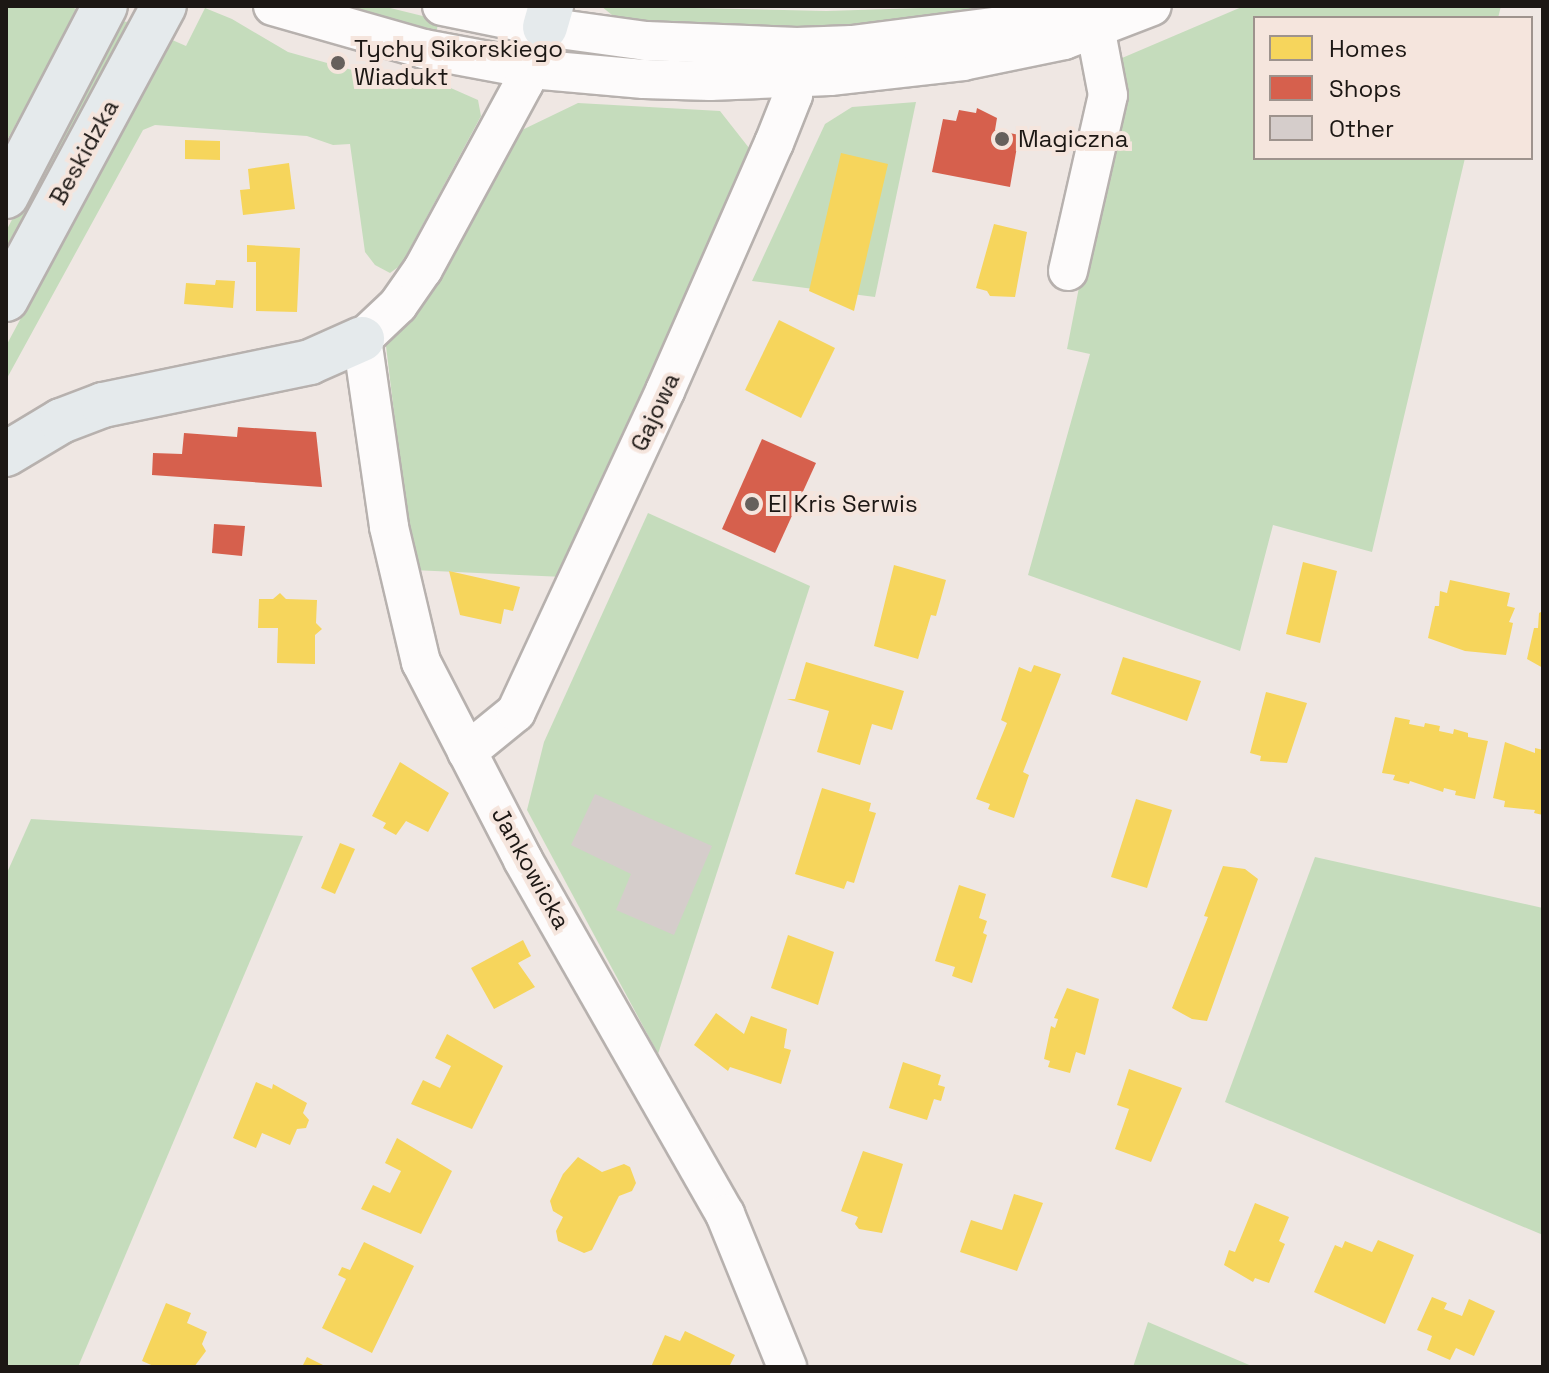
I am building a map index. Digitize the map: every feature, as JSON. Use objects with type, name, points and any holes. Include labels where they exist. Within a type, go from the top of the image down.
[{"type":"main road","name":"Beskidzka","points":[[6,299],[164,6]]},
{"type":"main road","name":"Beskidzka","points":[[6,196],[98,20]]},
{"type":"main road","points":[[6,454],[61,421],[103,405],[310,362],[362,339]]},
{"type":"street","points":[[273,6],[424,49],[531,69],[677,81],[796,62],[852,45],[1062,16],[1142,9]]},
{"type":"street","points":[[442,6],[548,17],[796,62],[963,61],[1039,47],[1142,9]]},
{"type":"street","points":[[362,339],[386,318],[413,284],[531,69],[548,17]]},
{"type":"street","points":[[1068,271],[1108,95],[1095,27]]},
{"type":"street","name":"Gajowa","points":[[467,752],[516,712],[691,334],[774,143],[796,62]]},
{"type":"street","name":"Jankowicka","points":[[362,339],[380,476],[410,627],[421,662],[523,860],[725,1214],[787,1367]]},
{"type":"green space","points":[[6,6],[70,6],[78,10],[6,142]]},
{"type":"green space","points":[[331,6],[382,6],[439,20],[436,33]]},
{"type":"green space","points":[[601,6],[826,11],[985,6],[964,21],[798,31],[654,24],[612,15]]},
{"type":"green space","points":[[1244,6],[1501,6],[1498,16],[1253,16],[1253,160],[1465,160],[1372,552],[1273,525],[1240,651],[1028,575],[1090,354],[1067,349],[1081,277],[1088,279],[1116,112],[1115,61]]},
{"type":"green space","points":[[205,8],[232,19],[288,52],[377,77],[428,78],[478,100],[481,116],[401,265],[390,273],[375,265],[365,252],[350,144],[333,145],[307,136],[155,125],[143,130],[6,380],[6,346],[170,39],[186,46]]},
{"type":"green space","points":[[118,21],[129,22],[133,29],[6,266],[6,231]]},
{"type":"green space","points":[[916,102],[875,297],[752,281],[825,124],[852,107]]},
{"type":"green space","points":[[578,103],[720,111],[753,153],[564,577],[413,570],[385,338],[437,281],[522,130]]},
{"type":"green space","points":[[648,513],[810,586],[658,1054],[527,810],[544,742]]},
{"type":"green space","points":[[31,819],[303,836],[78,1367],[6,1367],[6,875]]},
{"type":"green space","points":[[1315,857],[1543,908],[1543,1235],[1225,1102]]},
{"type":"green space","points":[[1148,1322],[1254,1367],[1133,1367]]},
{"type":"building: Homes","points":[[185,140],[220,141],[220,160],[185,159]]},
{"type":"building: Homes","points":[[841,153],[888,164],[854,311],[809,291]]},
{"type":"building: Homes","points":[[289,163],[295,209],[243,215],[240,190],[250,189],[248,169]]},
{"type":"building: Homes","points":[[994,224],[1027,232],[1015,297],[990,296],[987,291],[976,288]]},
{"type":"building: Homes","points":[[247,245],[300,248],[297,312],[256,311],[256,262],[247,262]]},
{"type":"building: Homes","points":[[216,280],[235,281],[233,308],[184,304],[186,283],[215,285]]},
{"type":"building: Homes","points":[[779,320],[835,348],[801,418],[745,390]]},
{"type":"building: Homes","points":[[1303,562],[1337,571],[1320,643],[1286,634]]},
{"type":"building: Homes","points":[[894,565],[946,580],[936,616],[931,615],[918,659],[874,646]]},
{"type":"building: Homes","points":[[449,571],[520,587],[513,611],[504,609],[501,624],[460,615]]},
{"type":"building: Homes","points":[[1450,580],[1510,593],[1507,606],[1515,608],[1509,622],[1513,623],[1506,655],[1465,651],[1428,638],[1435,606],[1439,606],[1440,591],[1447,593]]},
{"type":"building: Homes","points":[[280,593],[286,599],[317,600],[316,623],[322,629],[315,635],[315,664],[277,663],[278,628],[258,628],[259,599],[273,599]]},
{"type":"building: Homes","points":[[1543,611],[1543,668],[1527,659],[1534,628],[1538,628],[1539,613]]},
{"type":"building: Homes","points":[[1123,657],[1201,681],[1187,721],[1111,694]]},
{"type":"building: Homes","points":[[806,662],[904,691],[892,730],[872,724],[860,765],[817,752],[829,711],[787,699],[795,699]]},
{"type":"building: Homes","points":[[1034,665],[1061,674],[1023,772],[1029,775],[1014,818],[988,809],[990,804],[976,799],[1007,723],[1001,720],[1019,667],[1031,672]]},
{"type":"building: Homes","points":[[1266,692],[1307,703],[1287,763],[1260,761],[1261,756],[1250,753]]},
{"type":"building: Homes","points":[[1395,717],[1410,720],[1409,724],[1440,726],[1439,731],[1453,734],[1454,729],[1468,733],[1468,737],[1488,741],[1475,799],[1455,795],[1456,791],[1444,788],[1443,792],[1410,781],[1409,784],[1393,780],[1395,775],[1382,773]]},
{"type":"building: Homes","points":[[1505,742],[1535,753],[1535,748],[1543,750],[1543,815],[1534,813],[1535,810],[1504,807],[1505,801],[1493,798]]},
{"type":"building: Homes","points":[[400,762],[449,793],[428,832],[406,821],[396,835],[383,828],[386,823],[372,816]]},
{"type":"building: Homes","points":[[822,788],[871,803],[869,811],[876,813],[854,883],[847,881],[844,889],[795,874]]},
{"type":"building: Homes","points":[[1136,799],[1172,810],[1147,888],[1111,877]]},
{"type":"building: Homes","points":[[340,843],[355,849],[335,894],[321,888]]},
{"type":"building: Homes","points":[[1223,866],[1245,869],[1258,879],[1207,1021],[1192,1019],[1172,1008],[1208,917],[1204,916]]},
{"type":"building: Homes","points":[[959,885],[986,894],[979,918],[987,921],[983,933],[987,935],[972,983],[952,976],[955,967],[935,961]]},
{"type":"building: Homes","points":[[788,935],[834,952],[818,1005],[771,988]]},
{"type":"building: Homes","points":[[523,940],[531,956],[518,963],[535,987],[494,1009],[471,968]]},
{"type":"building: Homes","points":[[1067,988],[1099,999],[1085,1055],[1076,1052],[1070,1073],[1048,1067],[1050,1061],[1044,1059],[1051,1026],[1055,1028],[1058,1019],[1054,1018]]},
{"type":"building: Homes","points":[[716,1013],[744,1034],[751,1016],[787,1029],[784,1048],[791,1050],[781,1084],[730,1067],[728,1071],[694,1045]]},
{"type":"building: Homes","points":[[447,1034],[503,1066],[472,1129],[411,1104],[423,1080],[440,1088],[451,1066],[435,1058]]},
{"type":"building: Homes","points":[[903,1062],[941,1075],[938,1085],[945,1087],[941,1101],[934,1099],[927,1120],[889,1108]]},
{"type":"building: Homes","points":[[1129,1069],[1182,1088],[1151,1162],[1115,1149],[1129,1109],[1117,1105]]},
{"type":"building: Homes","points":[[256,1082],[272,1089],[273,1084],[307,1103],[303,1113],[309,1120],[306,1128],[297,1129],[290,1145],[262,1133],[256,1148],[233,1138]]},
{"type":"building: Homes","points":[[397,1138],[452,1171],[421,1234],[361,1209],[373,1185],[390,1193],[401,1171],[385,1163]]},
{"type":"building: Homes","points":[[863,1151],[903,1164],[882,1233],[859,1229],[855,1224],[858,1217],[841,1211]]},
{"type":"building: Homes","points":[[578,1157],[602,1172],[624,1164],[630,1167],[636,1183],[632,1191],[619,1196],[592,1250],[584,1253],[558,1241],[556,1231],[563,1217],[553,1211],[550,1201],[563,1174]]},
{"type":"building: Homes","points":[[1014,1194],[1043,1203],[1017,1271],[960,1252],[971,1220],[1002,1230]]},
{"type":"building: Homes","points":[[1255,1203],[1289,1217],[1279,1241],[1285,1244],[1269,1283],[1255,1278],[1253,1282],[1224,1265],[1229,1250],[1235,1252]]},
{"type":"building: Homes","points":[[1378,1240],[1414,1255],[1385,1324],[1314,1292],[1335,1245],[1342,1248],[1345,1241],[1372,1252]]},
{"type":"building: Homes","points":[[364,1242],[414,1266],[372,1353],[322,1328],[346,1279],[338,1275],[342,1267],[350,1270]]},
{"type":"building: Homes","points":[[1432,1297],[1447,1303],[1444,1309],[1462,1316],[1469,1299],[1495,1311],[1474,1356],[1456,1348],[1450,1360],[1427,1350],[1432,1336],[1417,1330]]},
{"type":"building: Homes","points":[[166,1303],[191,1313],[187,1323],[207,1332],[202,1344],[206,1351],[194,1367],[156,1367],[142,1361]]},
{"type":"building: Homes","points":[[685,1331],[735,1355],[729,1367],[651,1367],[665,1335],[680,1341]]},
{"type":"building: Homes","points":[[307,1357],[327,1367],[302,1367]]},
{"type":"building: Shops","points":[[977,108],[997,118],[995,130],[1019,135],[1010,187],[932,172],[943,119],[956,121],[959,110],[976,113]]},
{"type":"building: Shops","points":[[238,427],[316,432],[322,487],[152,475],[153,453],[182,454],[184,433],[237,437]]},
{"type":"building: Shops","points":[[762,439],[816,463],[775,553],[722,529]]},
{"type":"building: Shops","points":[[214,524],[245,526],[242,556],[212,553]]},
{"type":"building: Other","points":[[595,794],[712,846],[674,935],[616,910],[631,874],[571,845]]},
{"type":"place","name":"Tychy Sikorskiego Wiadukt","points":[[338,63]]},
{"type":"place","name":"Magiczna","points":[[1002,139]]},
{"type":"place","name":"El Kris Serwis","points":[[752,504]]}]
